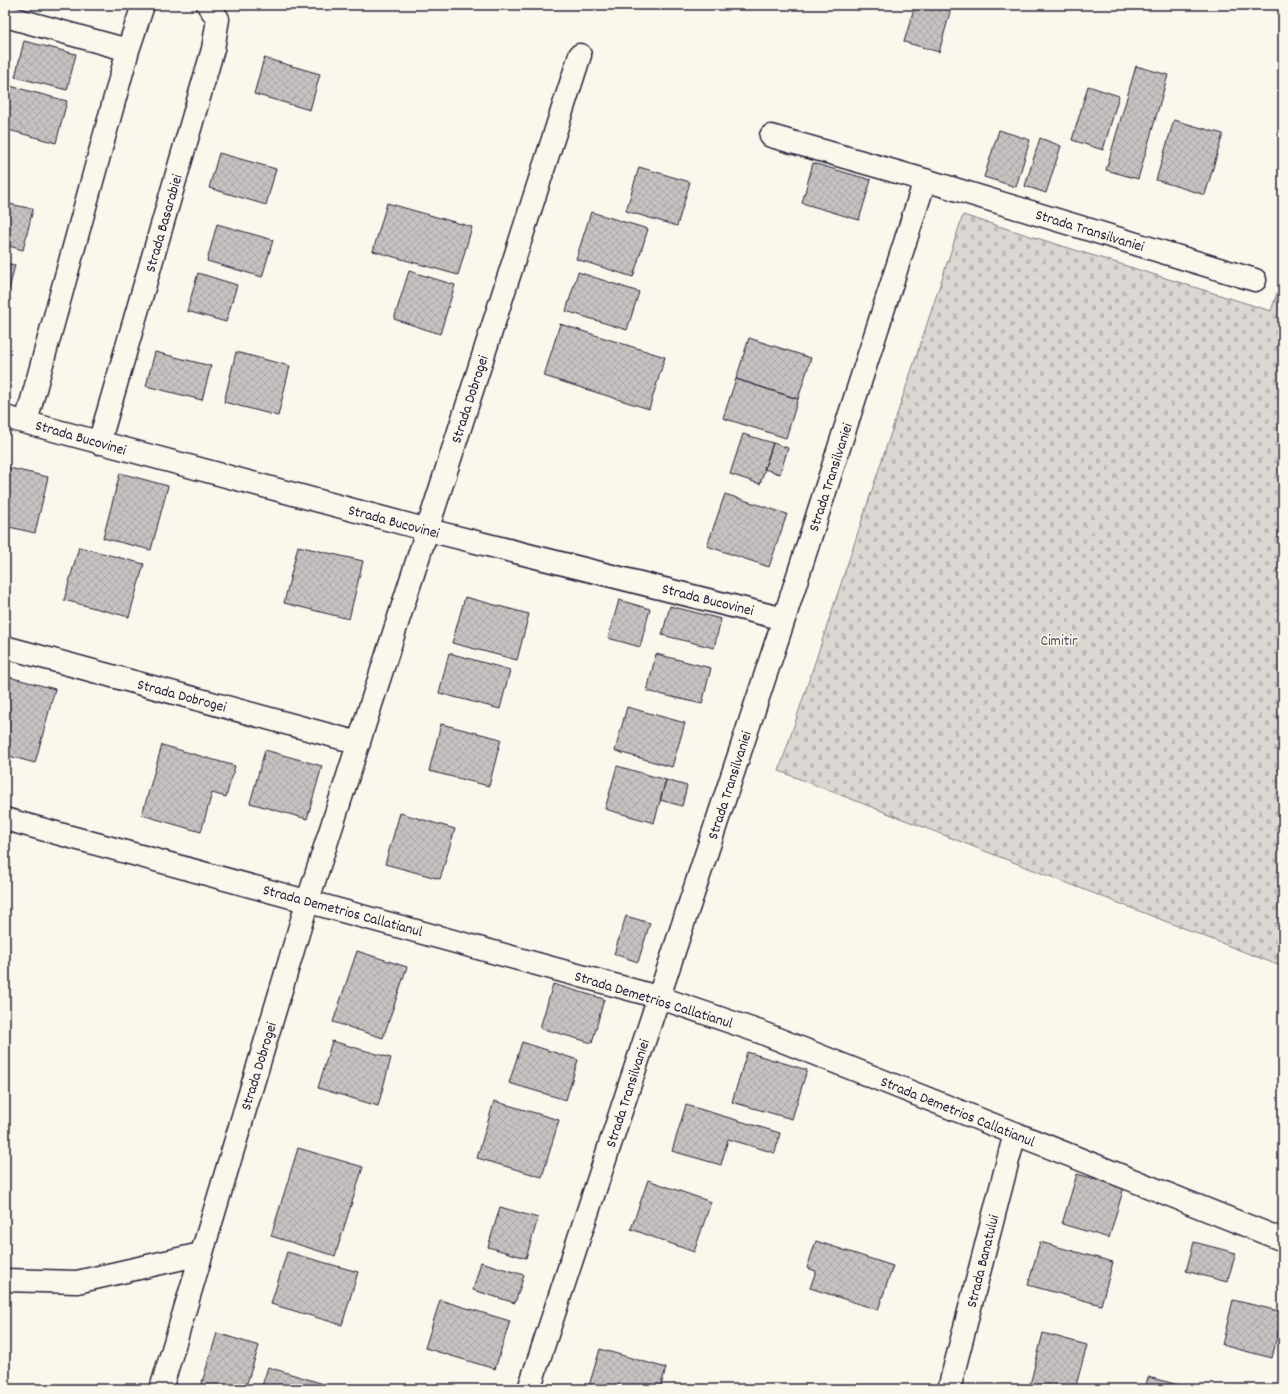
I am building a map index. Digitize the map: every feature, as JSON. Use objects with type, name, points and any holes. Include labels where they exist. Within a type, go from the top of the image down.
[{"type":"street","points":[[15,419],[143,5]]},
{"type":"street","name":"Strada Basarabiei","points":[[99,443],[213,49],[218,19],[208,5]]},
{"type":"street","points":[[5,16],[128,50]]},
{"type":"street","name":"Strada Dobrogei","points":[[161,1389],[308,900],[580,55]]},
{"type":"street","name":"Strada Transilvaniei","points":[[771,136],[925,180],[1255,280]]},
{"type":"street","name":"Strada Transilvaniei","points":[[529,1389],[784,618],[925,180]]},
{"type":"street","name":"Strada Bucovinei","points":[[15,419],[99,443],[428,530],[784,618]]},
{"type":"street","name":"Strada Dobrogei","points":[[5,647],[359,743]]},
{"type":"street","name":"Strada Demetrios Callatianul","points":[[5,818],[308,900],[658,998],[760,1032],[1283,1240]]},
{"type":"street","name":"Strada Banatului","points":[[949,1389],[1015,1133]]},
{"type":"street","points":[[5,1280],[77,1282],[201,1254]]},
{"type":"green space","name":"Cimitir","points":[[963,215],[1271,311],[1283,275],[1283,967],[779,771]]},
{"type":"building","points":[[915,5],[952,5],[939,52],[904,42]]},
{"type":"building","points":[[24,41],[76,54],[67,90],[15,77]]},
{"type":"building","points":[[264,58],[320,74],[310,110],[254,94]]},
{"type":"building","points":[[1136,66],[1168,75],[1138,179],[1106,170]]},
{"type":"building","points":[[10,86],[67,101],[56,143],[5,129],[5,104]]},
{"type":"building","points":[[1088,86],[1119,96],[1103,150],[1072,140]]},
{"type":"building","points":[[1174,120],[1223,134],[1205,195],[1156,180]]},
{"type":"building","points":[[999,130],[1030,140],[1016,187],[984,177]]},
{"type":"building","points":[[1040,138],[1061,146],[1046,193],[1025,186]]},
{"type":"building","points":[[219,153],[276,169],[266,205],[209,188]]},
{"type":"building","points":[[813,163],[871,180],[859,220],[802,203]]},
{"type":"building","points":[[639,167],[690,182],[677,226],[626,211]]},
{"type":"building","points":[[5,203],[33,209],[23,250],[5,245]]},
{"type":"building","points":[[387,203],[472,227],[458,275],[373,251]]},
{"type":"building","points":[[591,212],[648,229],[633,277],[576,259]]},
{"type":"building","points":[[217,224],[273,240],[262,277],[207,261]]},
{"type":"building","points":[[5,263],[15,265],[5,306]]},
{"type":"building","points":[[409,271],[455,285],[440,334],[394,319]]},
{"type":"building","points":[[578,272],[639,292],[627,330],[566,311]]},
{"type":"building","points":[[198,273],[237,285],[226,322],[187,311]]},
{"type":"building","points":[[560,324],[665,357],[649,409],[544,376]]},
{"type":"building","points":[[749,338],[811,358],[798,399],[736,379]]},
{"type":"building","points":[[155,352],[211,366],[202,400],[146,386]]},
{"type":"building","points":[[236,352],[290,366],[278,416],[224,402]]},
{"type":"building","points":[[736,379],[798,399],[786,438],[723,418]]},
{"type":"building","points":[[743,434],[773,443],[760,484],[730,474]]},
{"type":"building","points":[[773,443],[788,448],[780,474],[764,469]]},
{"type":"building","points":[[5,467],[48,477],[35,533],[5,526]]},
{"type":"building","points":[[120,473],[168,486],[151,550],[103,538]]},
{"type":"building","points":[[725,494],[787,514],[769,567],[707,546]]},
{"type":"building","points":[[298,546],[363,561],[349,619],[284,603]]},
{"type":"building","points":[[79,547],[144,564],[129,617],[64,600]]},
{"type":"building","points":[[465,597],[529,614],[517,660],[452,643]]},
{"type":"building","points":[[619,600],[650,609],[640,647],[608,638]]},
{"type":"building","points":[[670,606],[721,619],[714,648],[662,635]]},
{"type":"building","points":[[449,653],[510,670],[500,709],[439,693]]},
{"type":"building","points":[[656,654],[711,668],[702,704],[647,691]]},
{"type":"building","points":[[5,676],[55,689],[35,763],[5,755]]},
{"type":"building","points":[[627,707],[685,723],[672,767],[615,751]]},
{"type":"building","points":[[441,724],[501,739],[489,786],[429,771]]},
{"type":"building","points":[[162,745],[235,766],[226,797],[212,793],[201,832],[142,815]]},
{"type":"building","points":[[265,750],[322,766],[307,819],[250,803]]},
{"type":"building","points":[[617,766],[666,780],[654,823],[605,809]]},
{"type":"building","points":[[666,780],[687,786],[682,806],[660,800]]},
{"type":"building","points":[[400,813],[455,829],[440,879],[385,864]]},
{"type":"building","points":[[626,916],[650,923],[638,962],[614,954]]},
{"type":"building","points":[[357,951],[407,967],[383,1038],[333,1022]]},
{"type":"building","points":[[553,984],[604,999],[592,1043],[540,1028]]},
{"type":"building","points":[[332,1041],[391,1058],[378,1106],[318,1088]]},
{"type":"building","points":[[522,1042],[578,1060],[566,1100],[509,1083]]},
{"type":"building","points":[[747,1052],[807,1070],[792,1119],[732,1102]]},
{"type":"building","points":[[494,1101],[559,1120],[542,1177],[477,1158]]},
{"type":"building","points":[[686,1105],[780,1133],[775,1153],[728,1139],[721,1165],[672,1151]]},
{"type":"building","points":[[298,1148],[363,1167],[335,1256],[271,1236]]},
{"type":"building","points":[[1077,1174],[1124,1187],[1109,1238],[1062,1224]]},
{"type":"building","points":[[648,1180],[711,1202],[694,1252],[631,1229]]},
{"type":"building","points":[[500,1207],[538,1218],[526,1258],[488,1247]]},
{"type":"building","points":[[816,1241],[893,1266],[878,1310],[810,1288],[816,1271],[807,1268]]},
{"type":"building","points":[[1040,1242],[1113,1262],[1101,1305],[1028,1285]]},
{"type":"building","points":[[1194,1242],[1236,1253],[1227,1282],[1186,1271]]},
{"type":"building","points":[[287,1252],[358,1272],[342,1325],[271,1304]]},
{"type":"building","points":[[481,1262],[524,1275],[515,1303],[473,1290]]},
{"type":"building","points":[[440,1300],[510,1321],[495,1369],[425,1348]]},
{"type":"building","points":[[1233,1300],[1283,1312],[1272,1358],[1222,1345]]},
{"type":"building","points":[[217,1333],[259,1346],[245,1389],[200,1389]]},
{"type":"building","points":[[1043,1333],[1087,1345],[1075,1389],[1029,1389]]},
{"type":"building","points":[[600,1349],[666,1368],[660,1389],[588,1389]]},
{"type":"building","points":[[268,1367],[340,1389],[261,1389]]},
{"type":"building","points":[[1148,1377],[1194,1389],[1145,1389]]}]
